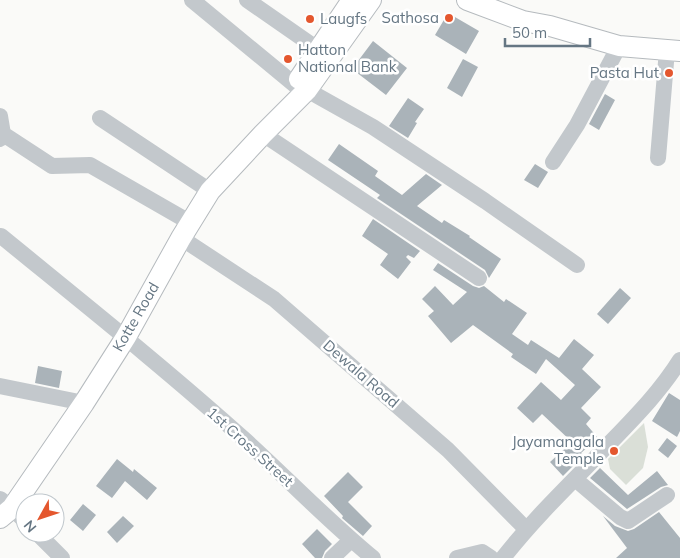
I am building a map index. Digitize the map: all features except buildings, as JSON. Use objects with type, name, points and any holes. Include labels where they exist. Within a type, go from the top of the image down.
[{"type":"main road","points":[[467,0],[523,21],[550,26],[619,46],[673,50]]},
{"type":"main road","points":[[494,0],[528,12],[550,26]]},
{"type":"main road","name":"Kotte Road","points":[[9,512],[84,404],[126,337],[210,191],[270,127],[367,1]]},
{"type":"main road","name":"Kotte Road","points":[[301,88],[319,50],[367,1]]},
{"type":"street","points":[[192,0],[301,88],[373,127],[485,201],[577,266]]},
{"type":"street","points":[[247,0],[319,50]]},
{"type":"street","points":[[553,162],[577,125],[607,72],[619,46]]},
{"type":"street","points":[[658,158],[673,50]]},
{"type":"street","points":[[0,116],[2,137]]},
{"type":"street","points":[[100,118],[210,191]]},
{"type":"street","points":[[270,127],[479,278]]},
{"type":"street","name":"Dewala Road","points":[[2,137],[52,166],[90,164],[186,230],[274,299],[448,450],[526,529]]},
{"type":"street","name":"1st Cross Street","points":[[1,236],[126,337],[245,440],[351,540],[373,558]]},
{"type":"street","points":[[503,558],[526,529],[637,415],[670,376],[680,360]]},
{"type":"street","points":[[0,386],[84,404]]},
{"type":"street","points":[[575,479],[620,517],[628,521],[667,495]]},
{"type":"street","points":[[332,558],[351,540]]},
{"type":"street","points":[[47,543],[62,558]]},
{"type":"street","points":[[457,558],[482,552],[491,558]]},
{"type":"shaded area","points":[[644,423],[648,447],[643,468],[626,485],[610,469],[608,459]]},
{"type":"place","name":"Sathosa","points":[[449,18]]},
{"type":"place","name":"Laugfs","points":[[310,19]]},
{"type":"place","name":"Hatton National Bank","points":[[288,59]]},
{"type":"place","name":"Pasta Hut","points":[[669,73]]},
{"type":"place","name":"Jayamangala Temple","points":[[614,451]]}]
